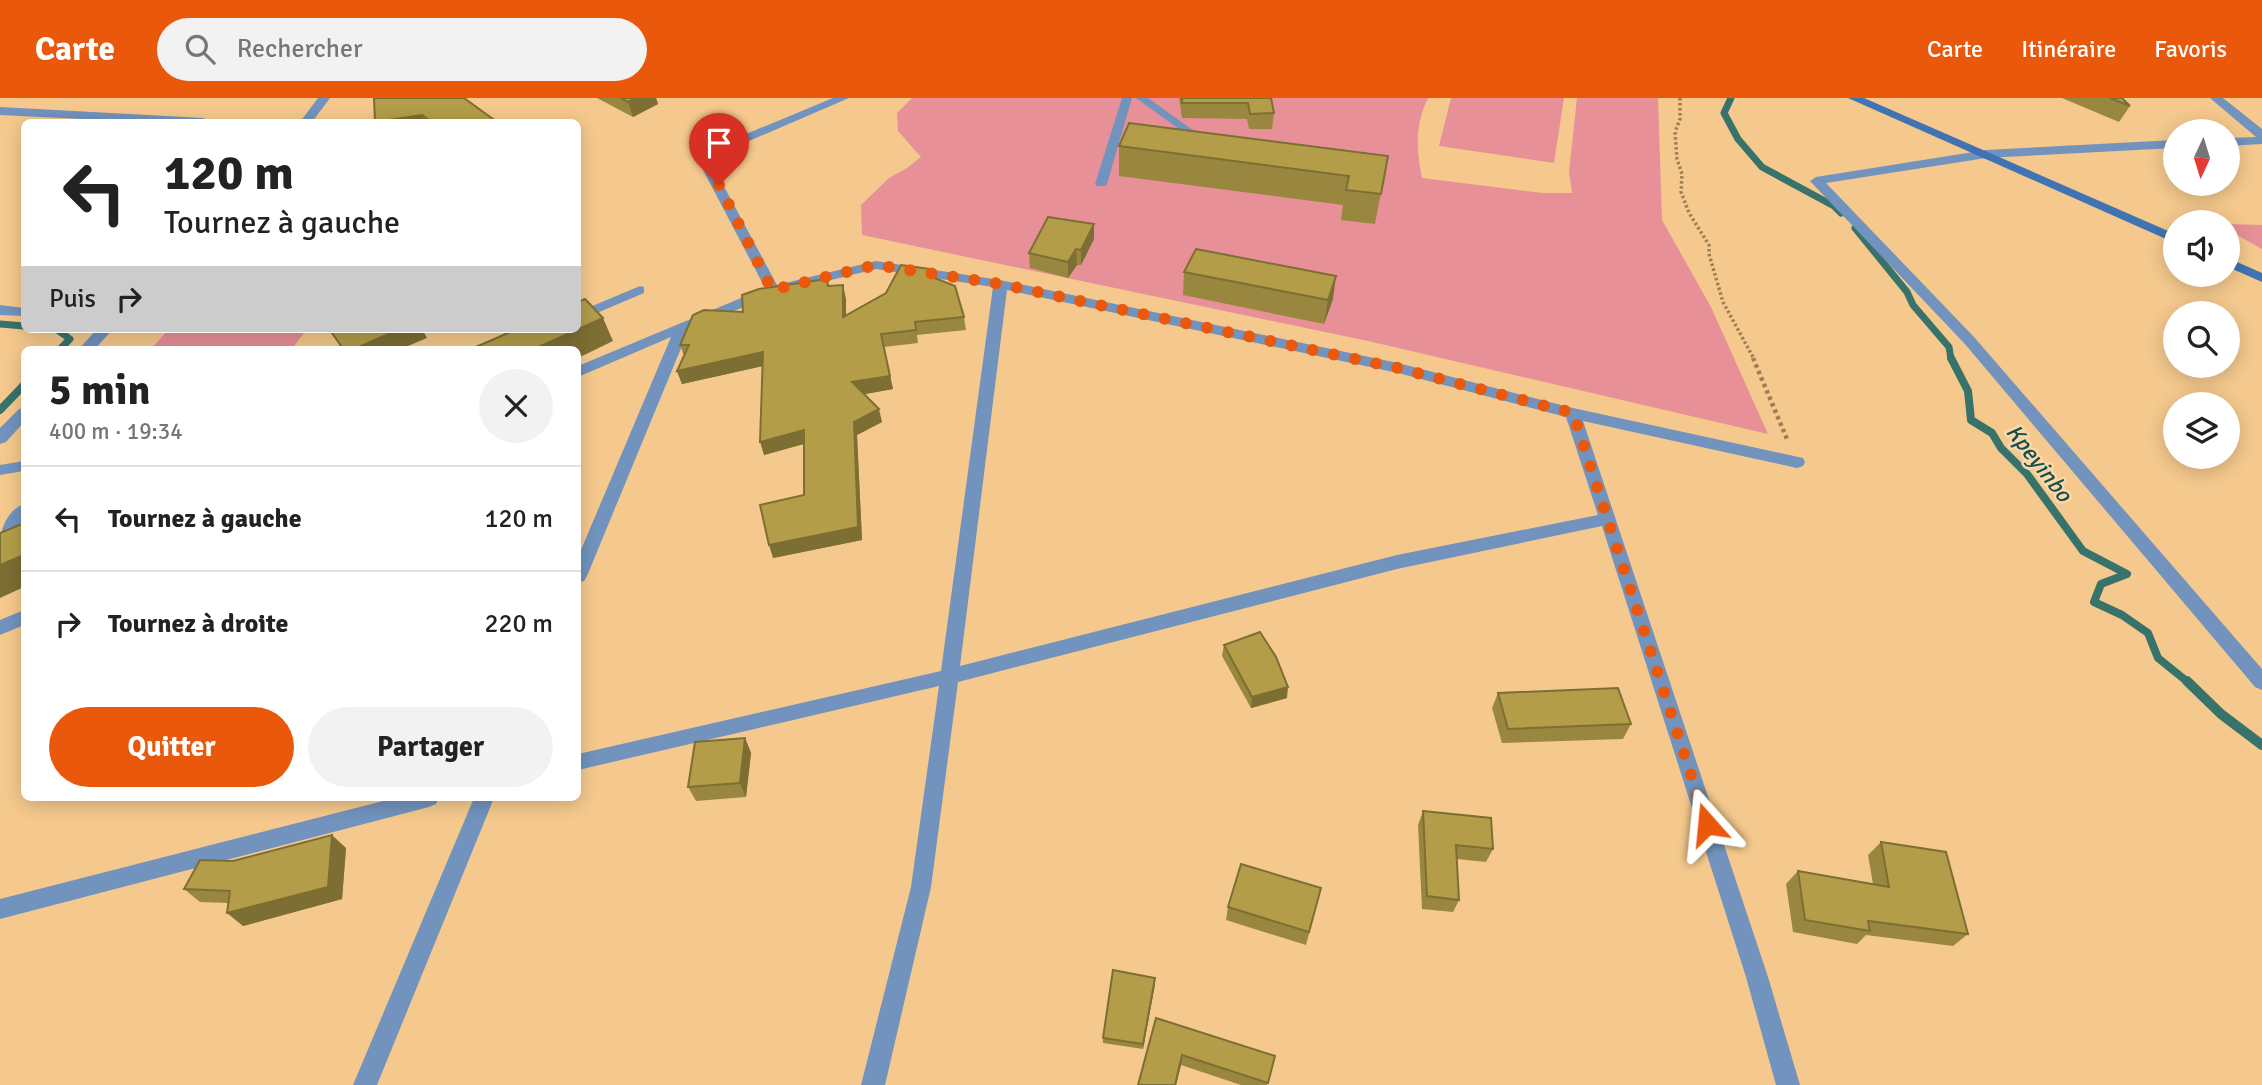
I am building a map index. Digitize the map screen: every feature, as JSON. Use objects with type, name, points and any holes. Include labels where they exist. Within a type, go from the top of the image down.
[{"type":"main road","points":[[1854,98],[2163,234]]},
{"type":"main road","points":[[2240,268],[2262,278]]},
{"type":"street","points":[[308,119],[324,98]]},
{"type":"street","points":[[772,290],[707,166],[714,152],[843,98]]},
{"type":"street","points":[[2216,98],[2262,138]]},
{"type":"street","points":[[0,111],[148,119]]},
{"type":"street","points":[[2240,141],[2262,138]]},
{"type":"street","points":[[2163,145],[1986,154],[1816,180],[1969,341],[2262,682]]},
{"type":"street","points":[[581,371],[772,290],[876,265],[1000,284],[1398,368],[1573,413],[1797,462]]},
{"type":"street","points":[[873,1085],[921,887],[951,676],[998,317],[1000,284]]},
{"type":"street","points":[[0,310],[21,312]]},
{"type":"street","points":[[581,569],[683,326]]},
{"type":"street","points":[[89,346],[102,333]]},
{"type":"street","points":[[1573,413],[1757,977],[1788,1085]]},
{"type":"street","points":[[0,438],[21,416]]},
{"type":"street","points":[[581,761],[951,676],[1397,562],[1608,519]]},
{"type":"street","points":[[0,628],[21,618]]},
{"type":"street","points":[[0,909],[417,801]]},
{"type":"street","points":[[365,1085],[483,801]]},
{"type":"lane","points":[[1101,184],[1126,98]]},
{"type":"lane","points":[[1142,98],[1214,149]]},
{"type":"lane","points":[[581,316],[640,290]]},
{"type":"lane","points":[[0,470],[21,466]]},
{"type":"lane","points":[[0,538],[21,513]]},
{"type":"path","points":[[1680,98],[1680,119],[1675,132],[1677,159],[1682,174],[1681,192],[1689,214],[1709,245],[1709,254],[1723,302],[1748,345],[1797,462]]},
{"type":"shaded area","points":[[912,98],[1428,98],[1418,137],[1422,178],[1543,193],[1572,193],[1569,172],[1577,98],[1658,98],[1662,220],[1711,307],[1768,434],[1368,341],[862,235],[861,205],[889,178],[921,157],[898,131],[897,113]]},
{"type":"shaded area","points":[[1451,98],[1564,98],[1554,163],[1439,146]]},
{"type":"shaded area","points":[[2240,224],[2262,225],[2262,249],[2240,237]]},
{"type":"shaded area","points":[[165,333],[304,333],[294,346],[154,346]]},
{"type":"building","points":[[374,98],[464,98],[493,119],[428,119],[422,115],[375,119]]},
{"type":"building","points":[[1182,98],[1271,98],[1274,113],[1250,114],[1248,103],[1182,103]]},
{"type":"building","points":[[2110,98],[2122,98],[2130,106]]},
{"type":"building","points":[[1129,123],[1388,156],[1381,194],[1346,190],[1349,176],[1119,146]]},
{"type":"building","points":[[1048,217],[1094,224],[1081,250],[1076,249],[1068,262],[1029,253]]},
{"type":"building","points":[[1196,249],[1336,276],[1328,300],[1184,272]]},
{"type":"building","points":[[901,265],[930,269],[927,275],[955,286],[964,317],[915,322],[916,330],[881,334],[890,376],[852,382],[879,409],[854,422],[858,527],[769,545],[760,505],[804,495],[804,430],[760,442],[763,352],[677,371],[689,345],[680,345],[693,315],[704,310],[743,312],[742,295],[759,289],[827,279],[828,286],[843,285],[843,317],[886,293]]},
{"type":"building","points":[[585,299],[603,318],[581,328],[581,301]]},
{"type":"building","points":[[332,333],[391,333],[361,346],[341,346]]},
{"type":"building","points":[[508,333],[570,333],[541,346],[478,346]]},
{"type":"building","points":[[21,524],[21,556],[0,565],[0,533]]},
{"type":"building","points":[[1260,632],[1276,657],[1288,687],[1252,697],[1224,645]]},
{"type":"building","points":[[1618,688],[1631,724],[1508,729],[1498,693]]},
{"type":"building","points":[[745,738],[740,783],[688,787],[695,742]]},
{"type":"building","points":[[1423,811],[1491,818],[1493,849],[1456,845],[1459,900],[1427,896]]},
{"type":"building","points":[[332,835],[328,887],[227,913],[230,891],[184,889],[200,860],[233,861]]},
{"type":"building","points":[[1881,842],[1946,852],[1968,934],[1868,921],[1870,931],[1805,920],[1798,871],[1889,887]]},
{"type":"building","points":[[1241,864],[1321,888],[1309,932],[1228,907]]},
{"type":"building","points":[[1113,970],[1155,978],[1143,1044],[1103,1038]]},
{"type":"building","points":[[1156,1018],[1275,1056],[1268,1083],[1182,1055],[1175,1085],[1138,1085]]},
{"type":"waterway","name":"Kpeyinbo","points":[[1731,98],[1724,113],[1738,139],[1762,167],[1834,206],[1841,213]]},
{"type":"waterway","name":"Kpeyinbo","points":[[1855,228],[1907,292],[1913,305],[1949,347],[1951,359]]},
{"type":"waterway","points":[[0,324],[21,326]]},
{"type":"waterway","points":[[62,333],[70,339],[63,346]]},
{"type":"waterway","name":"Kpeyinbo","points":[[1951,358],[1968,391],[1971,420],[1992,433],[2001,448],[2027,474],[2083,551],[2127,574],[2101,584],[2094,602],[2122,615],[2148,633],[2158,658],[2189,683]]},
{"type":"waterway","points":[[0,410],[21,388]]},
{"type":"waterway","name":"Kpeyinbo","points":[[2187,681],[2221,714],[2262,745]]},
{"type":"route","points":[[719,185],[772,290],[876,265],[1000,284],[1398,368],[1573,413],[1707,824]]}]
